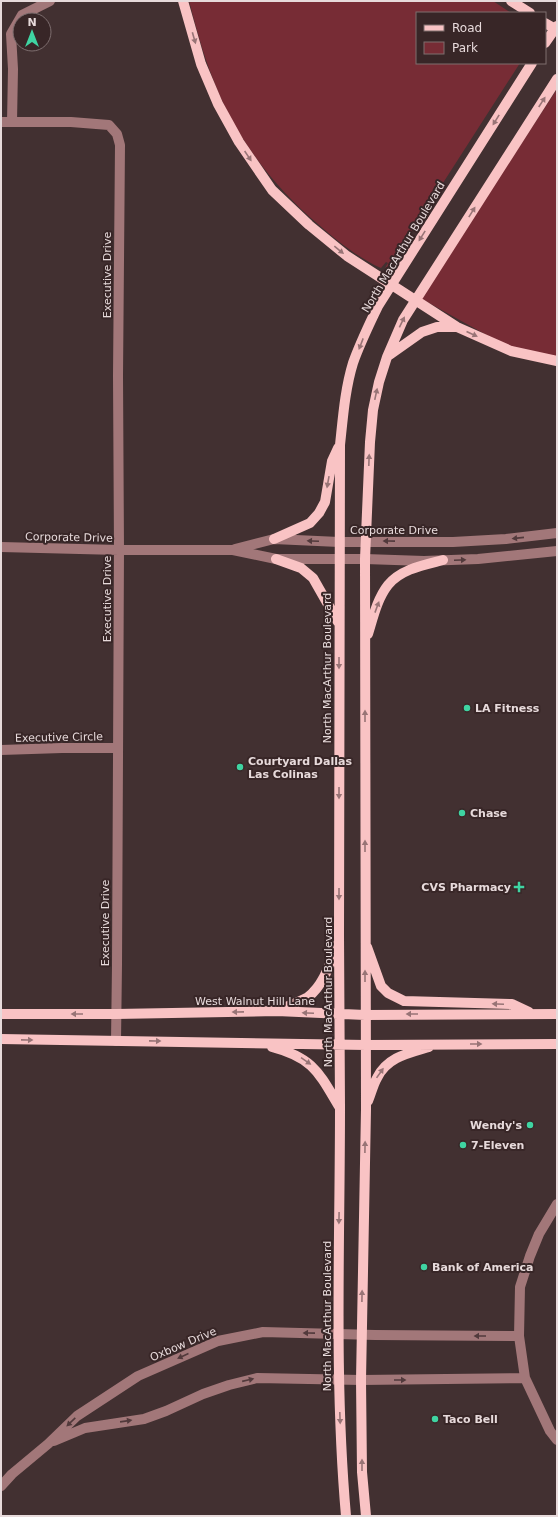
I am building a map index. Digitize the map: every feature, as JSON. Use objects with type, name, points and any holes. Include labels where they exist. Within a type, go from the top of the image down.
[{"type":"main road","points":[[183,1],[201,64],[218,104],[238,142],[272,190],[309,225],[347,256],[457,327],[511,351],[557,361]]},
{"type":"main road","points":[[511,1],[528,12]]},
{"type":"main road","points":[[546,24],[557,30]]},
{"type":"main road","points":[[546,42],[557,26]]},
{"type":"main road","name":"North MacArthur Boulevard","points":[[346,1516],[338,1379],[338,1334],[340,1109],[339,542],[340,445],[346,396],[353,363],[372,318],[391,285],[531,64]]},
{"type":"main road","points":[[366,1516],[362,1472],[361,1380],[366,1109],[364,938],[365,559],[370,442],[373,410],[379,382],[387,357],[403,320],[415,299],[555,83]]},
{"type":"main road","points":[[387,357],[422,332],[437,327],[457,327]]},
{"type":"main road","points":[[274,539],[310,523],[319,514],[325,502],[332,461],[340,445]]},
{"type":"main road","points":[[276,559],[301,568],[313,578],[339,624]]},
{"type":"main road","points":[[365,644],[380,600],[388,585],[400,575],[417,567],[443,560]]},
{"type":"main road","points":[[364,938],[381,986],[388,993],[404,1001],[512,1004],[535,1014]]},
{"type":"main road","points":[[277,1011],[307,997],[319,986],[339,940]]},
{"type":"main road","name":"West Walnut Hill Lane","points":[[1,1014],[116,1014],[277,1011],[339,1014],[557,1014]]},
{"type":"main road","points":[[1,1039],[340,1044],[557,1044]]},
{"type":"main road","points":[[257,1043],[289,1051],[309,1062],[321,1075],[340,1109]]},
{"type":"main road","points":[[366,1109],[377,1077],[393,1059],[440,1044]]},
{"type":"street","points":[[12,122],[13,69],[11,34],[22,15],[50,1]]},
{"type":"street","name":"Executive Drive","points":[[1,122],[72,122],[109,125],[117,134],[120,145],[118,370],[118,964],[116,1041]]},
{"type":"street","points":[[552,533],[553,552]]},
{"type":"street","name":"Corporate Drive","points":[[233,550],[274,539],[339,542],[453,542],[506,539],[552,533]]},
{"type":"street","name":"Corporate Drive","points":[[1,547],[119,550],[233,550],[276,559],[339,560],[478,559],[553,552]]},
{"type":"street","name":"Executive Circle","points":[[1,750],[118,748]]},
{"type":"street","points":[[557,1204],[539,1234],[520,1287],[519,1336],[525,1378],[550,1431],[557,1440]]},
{"type":"street","name":"Oxbow Drive","points":[[1,1486],[12,1474],[48,1444],[77,1416],[138,1376],[218,1341],[263,1332],[362,1335],[519,1336]]},
{"type":"street","name":"Oxbow Drive","points":[[48,1444],[85,1428],[144,1419],[166,1411],[210,1391],[257,1378],[361,1380],[525,1378]]},
{"type":"green space","points":[[189,1],[493,1],[510,12],[416,12],[416,64],[519,64],[391,264],[385,268],[388,263],[386,262],[381,268],[341,243],[319,225],[286,194],[271,177],[244,140],[232,120],[213,79]]},
{"type":"green space","points":[[557,89],[557,359],[512,349],[420,298]]},
{"type":"place","name":"LA Fitness","points":[[467,708]]},
{"type":"place","name":"Courtyard Dallas Las Colinas","points":[[240,767]]},
{"type":"place","name":"Chase","points":[[462,813]]},
{"type":"place","name":"CVS Pharmacy","points":[[519,887]]},
{"type":"place","name":"Wendy's","points":[[530,1125]]},
{"type":"place","name":"7-Eleven","points":[[463,1145]]},
{"type":"place","name":"Bank of America","points":[[424,1267]]},
{"type":"place","name":"Taco Bell","points":[[435,1419]]}]
